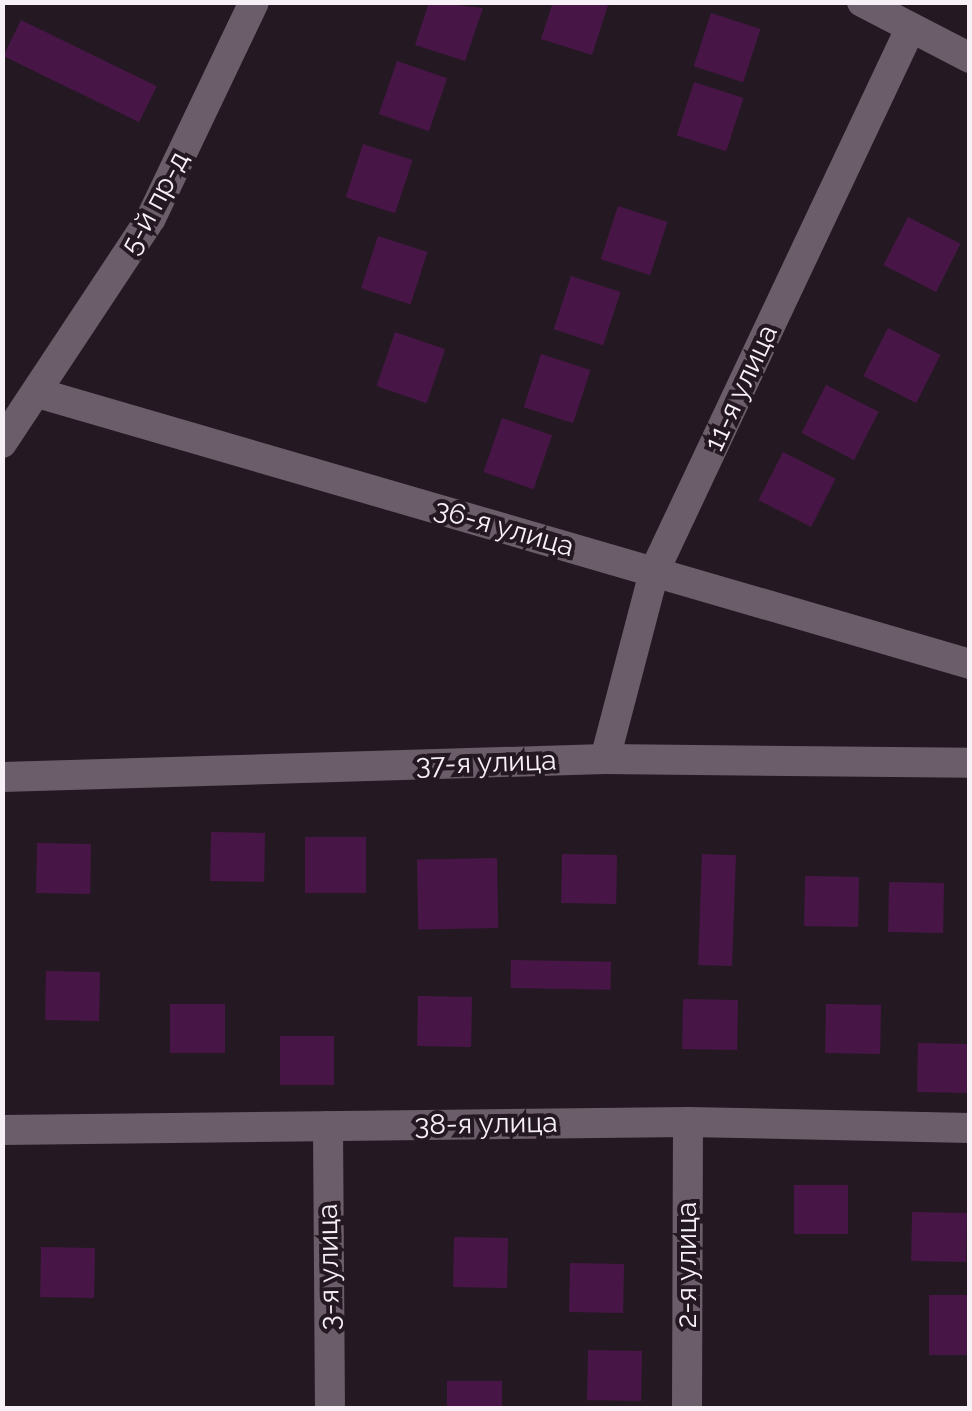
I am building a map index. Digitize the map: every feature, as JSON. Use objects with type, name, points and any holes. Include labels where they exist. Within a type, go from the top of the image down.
[{"type":"street","name":"5-й пр-д","points":[[2,443],[151,218],[254,2]]},
{"type":"street","points":[[862,2],[970,58]]},
{"type":"street","name":"11-я улица","points":[[605,760],[654,572],[910,29]]},
{"type":"street","name":"36-я улица","points":[[38,393],[970,664]]},
{"type":"street","name":"37-я улица","points":[[2,777],[605,760],[970,763]]},
{"type":"street","name":"38-я улица","points":[[2,1130],[688,1122],[970,1128]]},
{"type":"street","name":"2-я улица","points":[[686,1408],[688,1122]]},
{"type":"street","name":"3-я улица","points":[[328,1126],[330,1408]]},
{"type":"building","points":[[429,2],[483,8],[465,61],[415,45]]},
{"type":"building","points":[[553,2],[609,2],[592,55],[541,39]]},
{"type":"building","points":[[711,13],[760,29],[743,82],[694,66]]},
{"type":"building","points":[[21,20],[157,86],[139,122],[3,56]]},
{"type":"building","points":[[397,61],[447,78],[429,131],[379,114]]},
{"type":"building","points":[[694,82],[743,98],[726,151],[677,135]]},
{"type":"building","points":[[363,144],[412,160],[395,213],[346,197]]},
{"type":"building","points":[[618,206],[667,222],[650,275],[601,259]]},
{"type":"building","points":[[908,217],[961,244],[936,292],[883,265]]},
{"type":"building","points":[[378,236],[427,252],[410,304],[361,288]]},
{"type":"building","points":[[571,276],[620,292],[603,345],[554,329]]},
{"type":"building","points":[[888,328],[941,355],[916,403],[863,376]]},
{"type":"building","points":[[395,332],[445,349],[427,403],[376,386]]},
{"type":"building","points":[[541,354],[590,370],[573,423],[524,407]]},
{"type":"building","points":[[826,385],[879,412],[854,460],[801,433]]},
{"type":"building","points":[[502,418],[552,435],[534,489],[483,472]]},
{"type":"building","points":[[783,452],[836,479],[811,527],[758,500]]},
{"type":"building","points":[[211,832],[265,833],[264,882],[210,881]]},
{"type":"building","points":[[305,837],[366,837],[366,893],[305,893]]},
{"type":"building","points":[[37,843],[91,844],[90,894],[36,893]]},
{"type":"building","points":[[562,854],[617,855],[616,904],[561,903]]},
{"type":"building","points":[[702,854],[736,855],[732,966],[698,965]]},
{"type":"building","points":[[497,858],[498,928],[418,929],[417,859]]},
{"type":"building","points":[[805,876],[859,877],[858,927],[804,926]]},
{"type":"building","points":[[889,882],[944,883],[943,933],[888,932]]},
{"type":"building","points":[[511,960],[611,962],[610,990],[511,988]]},
{"type":"building","points":[[46,971],[100,972],[99,1021],[45,1020]]},
{"type":"building","points":[[418,996],[472,997],[471,1047],[417,1046]]},
{"type":"building","points":[[683,999],[738,1000],[737,1050],[682,1049]]},
{"type":"building","points":[[170,1004],[225,1004],[225,1053],[170,1053]]},
{"type":"building","points":[[826,1004],[881,1005],[880,1054],[825,1053]]},
{"type":"building","points":[[280,1036],[334,1036],[334,1085],[280,1085]]},
{"type":"building","points":[[918,1043],[970,1044],[969,1093],[917,1092]]},
{"type":"building","points":[[794,1185],[848,1185],[848,1234],[794,1234]]},
{"type":"building","points":[[912,1212],[967,1213],[966,1262],[911,1261]]},
{"type":"building","points":[[454,1237],[508,1238],[507,1288],[453,1287]]},
{"type":"building","points":[[41,1247],[95,1248],[94,1298],[40,1297]]},
{"type":"building","points":[[570,1263],[624,1264],[623,1313],[569,1312]]},
{"type":"building","points":[[929,1295],[970,1295],[970,1355],[929,1355]]},
{"type":"building","points":[[588,1350],[642,1351],[641,1401],[587,1400]]},
{"type":"building","points":[[447,1381],[502,1381],[502,1408],[447,1408]]}]
